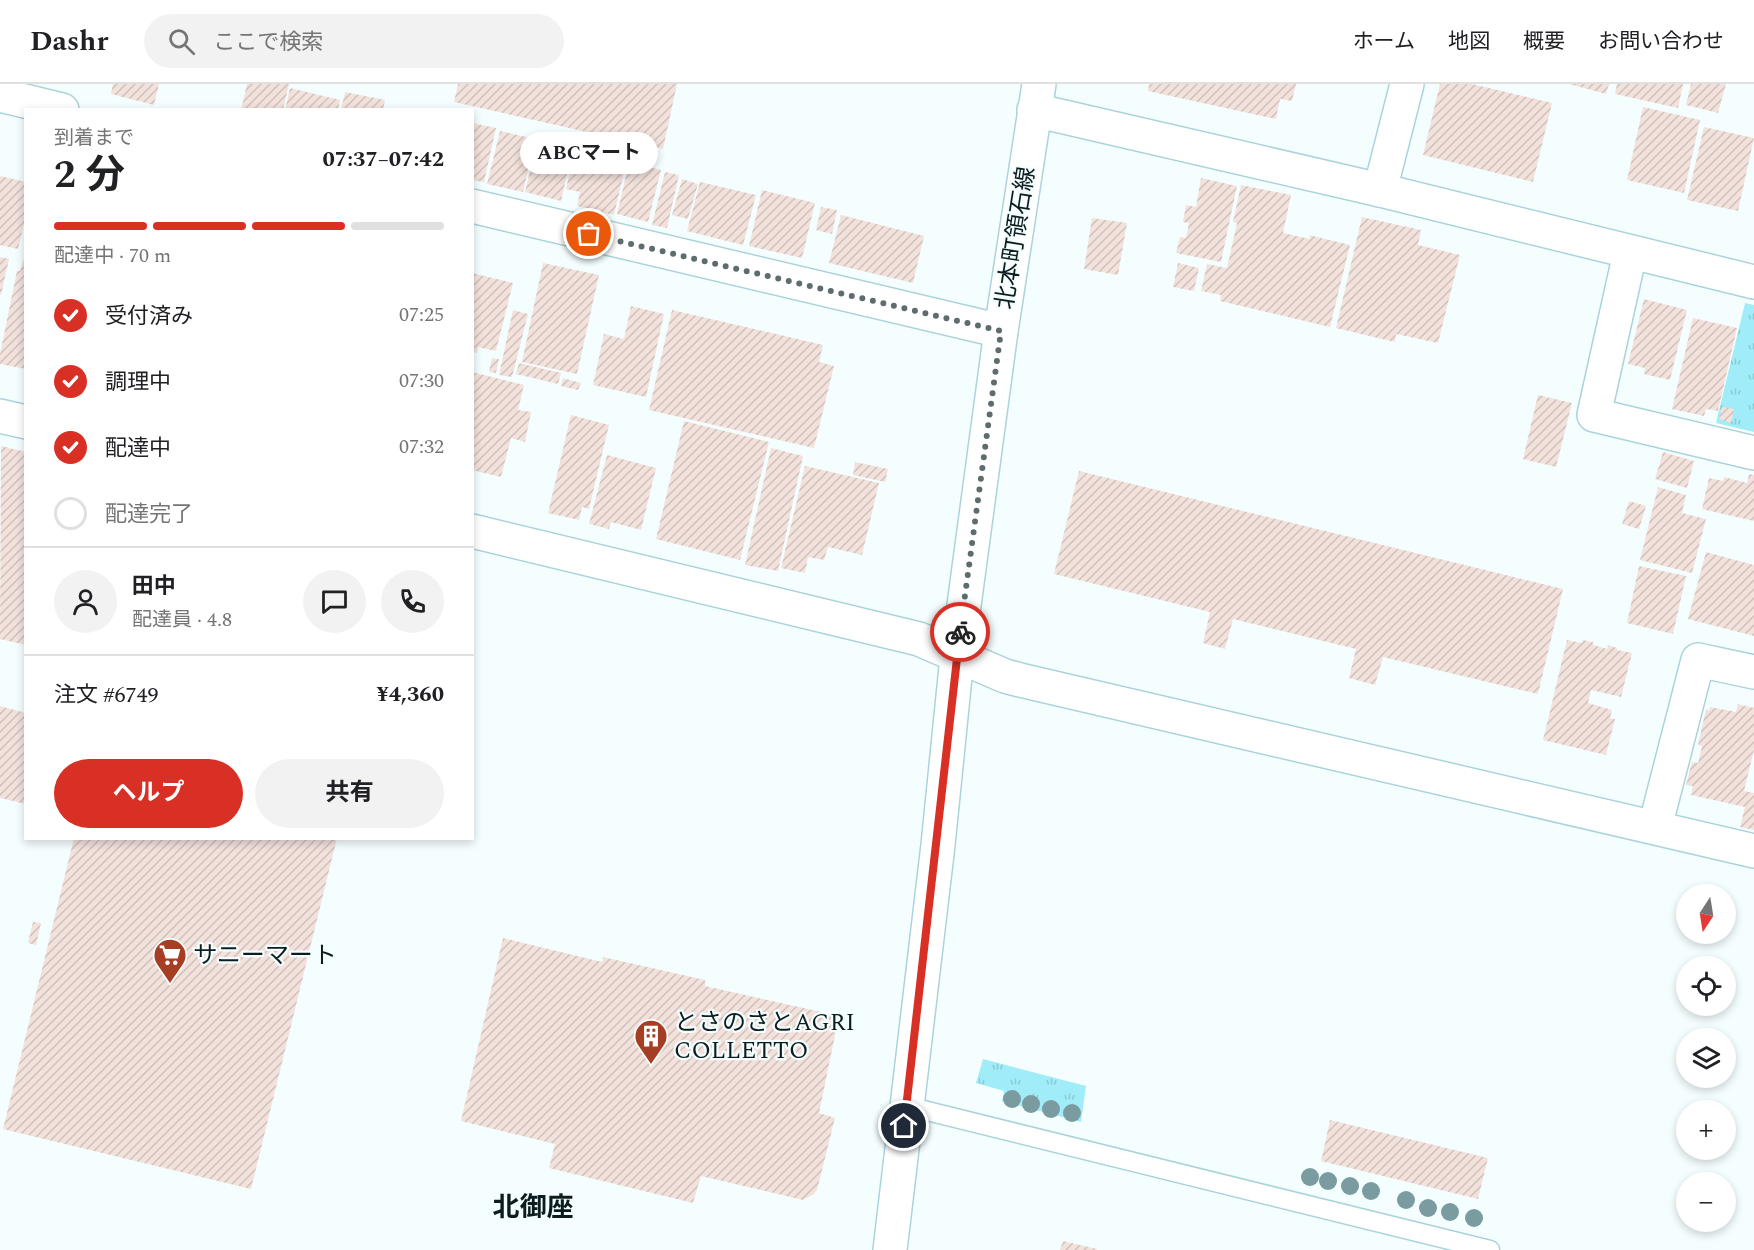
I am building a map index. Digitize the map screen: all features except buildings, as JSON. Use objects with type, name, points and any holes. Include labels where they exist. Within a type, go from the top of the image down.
[{"type":"street","points":[[1380,190],[1407,84]]},
{"type":"street","points":[[0,95],[54,108]]},
{"type":"street","points":[[1037,97],[1380,190],[1754,282]]},
{"type":"street","name":"北本町領石線","points":[[890,1250],[939,833],[957,657],[1001,331],[1037,97]]},
{"type":"street","points":[[474,206],[1001,331]]},
{"type":"street","points":[[1630,253],[1594,415],[1754,453]]},
{"type":"street","points":[[0,416],[24,422]]},
{"type":"street","points":[[474,531],[919,639],[957,657],[1020,680],[1754,851]]},
{"type":"street","points":[[1655,827],[1698,660],[1754,672]]},
{"type":"lane","points":[[907,1106],[1490,1250]]},
{"type":"green space","points":[[1745,303],[1754,305],[1754,432],[1716,423]]},
{"type":"green space","points":[[983,1059],[1086,1086],[1081,1122],[1002,1101],[1004,1091],[976,1083]]},
{"type":"way so far","points":[[589,234],[1001,331],[960,632]]},
{"type":"place","name":"ABCマート","points":[[589,234]]},
{"type":"place","name":"サニーマート","points":[[170,984]]},
{"type":"place","name":"とさのさとAGRI COLLETTO","points":[[651,1065]]},
{"type":"district","name":"北御座","points":[[533,1207]]},
{"type":"route","points":[[904,1126],[938,845],[960,632]]}]
